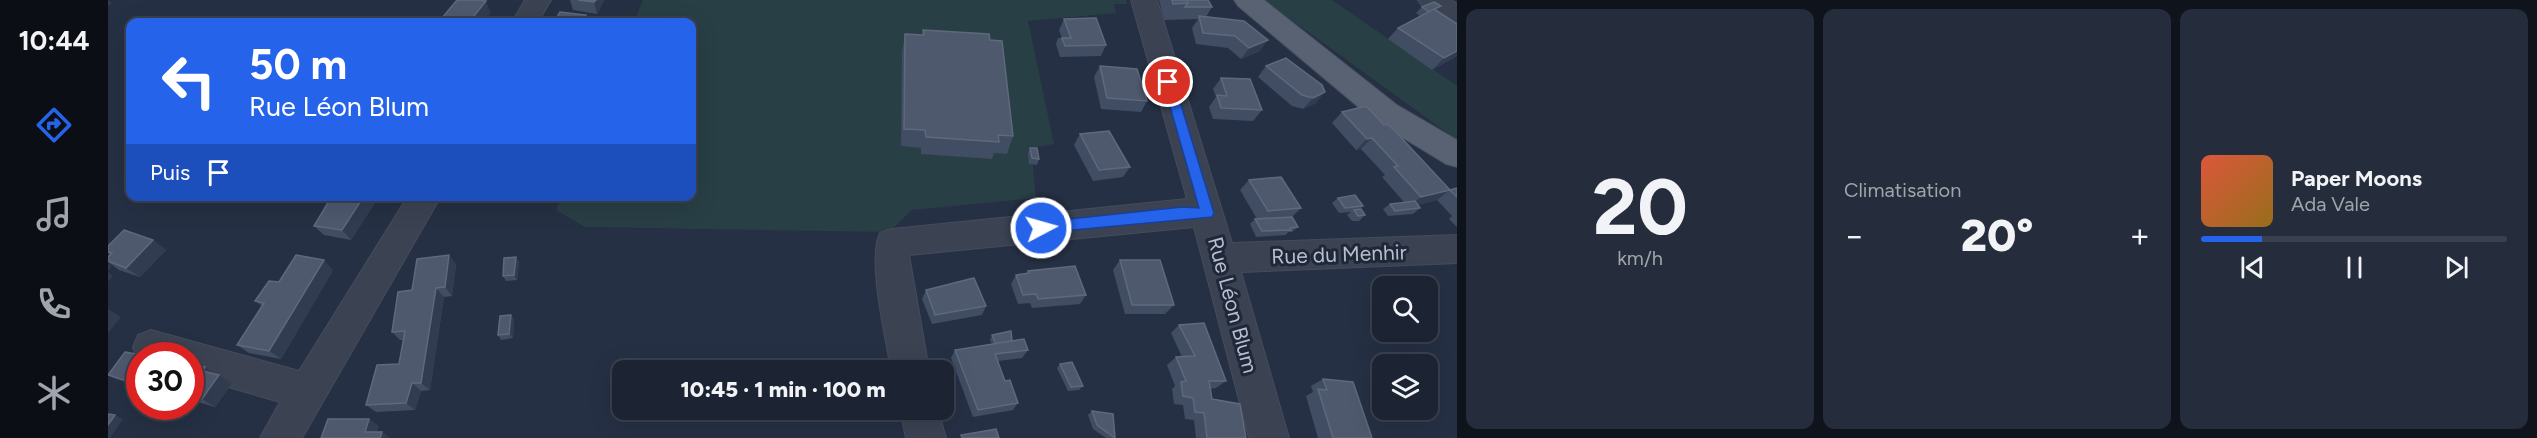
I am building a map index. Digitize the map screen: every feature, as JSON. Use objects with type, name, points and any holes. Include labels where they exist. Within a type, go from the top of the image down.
[{"type":"main road","points":[[1247,0],[1386,113],[1457,155]]},
{"type":"street","points":[[527,18],[538,0]]},
{"type":"street","name":"Rue Léon Blum","points":[[1144,0],[1208,213],[1269,438]]},
{"type":"street","points":[[1433,0],[1457,15]]},
{"type":"street","points":[[280,438],[422,201]]},
{"type":"street","points":[[908,360],[893,273],[892,243],[1182,213],[1208,213]]},
{"type":"street","name":"Rue du Menhir","points":[[1220,258],[1457,249]]},
{"type":"street","points":[[204,362],[308,392]]},
{"type":"street","points":[[922,420],[926,438]]},
{"type":"green space","points":[[643,0],[1126,0],[1127,4],[1114,4],[1116,13],[1028,21],[1054,144],[1031,148],[1036,198],[912,210],[889,232],[585,227],[556,210],[560,201],[696,201],[696,18],[636,18]]},
{"type":"green space","points":[[1264,0],[1332,0],[1457,86],[1457,140]]},
{"type":"building","points":[[457,0],[486,1],[472,18],[442,18]]},
{"type":"building","points":[[1172,0],[1186,0],[1188,3],[1173,4]]},
{"type":"building","points":[[1186,0],[1208,0],[1212,7],[1185,7],[1188,3]]},
{"type":"building","points":[[1434,2],[1441,6],[1429,12],[1422,7]]},
{"type":"building","points":[[1434,9],[1457,24],[1457,51],[1444,58],[1398,28]]},
{"type":"building","points":[[560,12],[586,15],[584,18],[556,18]]},
{"type":"building","points":[[1199,16],[1244,21],[1268,40],[1249,48],[1235,36],[1203,33]]},
{"type":"building","points":[[1096,18],[1106,45],[1065,46],[1062,38],[1071,38],[1064,19]]},
{"type":"building","points":[[923,30],[989,34],[990,40],[1002,41],[1013,136],[998,135],[999,142],[926,137],[925,130],[904,129],[905,34],[924,35]]},
{"type":"building","points":[[1286,58],[1322,85],[1325,92],[1313,98],[1302,95],[1266,66]]},
{"type":"building","points":[[1100,66],[1137,69],[1147,101],[1107,98]]},
{"type":"building","points":[[1221,78],[1250,79],[1262,110],[1221,108],[1217,95],[1227,96]]},
{"type":"building","points":[[1366,106],[1384,125],[1387,124],[1396,132],[1450,190],[1421,197],[1394,167],[1398,166],[1372,138],[1367,139],[1342,112]]},
{"type":"building","points":[[1109,131],[1130,167],[1099,170],[1080,134]]},
{"type":"building","points":[[1030,148],[1037,148],[1039,159],[1032,158]]},
{"type":"building","points":[[1281,177],[1301,208],[1268,211],[1249,180]]},
{"type":"building","points":[[1457,188],[1457,197],[1450,190]]},
{"type":"building","points":[[1355,195],[1363,206],[1345,208],[1338,198]]},
{"type":"building","points":[[329,201],[361,201],[342,230],[314,226]]},
{"type":"building","points":[[1415,201],[1420,208],[1395,211],[1390,204]]},
{"type":"building","points":[[1361,209],[1365,215],[1358,216],[1354,210]]},
{"type":"building","points":[[1292,217],[1298,227],[1290,228],[1291,230],[1262,231],[1255,219]]},
{"type":"building","points":[[124,230],[153,240],[126,268],[108,261],[112,253],[108,252],[108,246]]},
{"type":"building","points":[[296,255],[324,260],[269,351],[237,345],[264,303],[255,301],[269,281],[279,282]]},
{"type":"building","points":[[449,255],[445,287],[436,288],[421,383],[412,383],[406,403],[366,405],[377,365],[399,364],[405,331],[392,332],[398,292],[412,290],[417,259]]},
{"type":"building","points":[[516,257],[514,275],[503,276],[504,258]]},
{"type":"building","points":[[1120,260],[1160,260],[1174,305],[1132,305]]},
{"type":"building","points":[[1075,266],[1086,295],[1038,299],[1036,294],[1023,295],[1016,275],[1029,273],[1028,271]]},
{"type":"building","points":[[974,278],[986,306],[935,315],[926,290]]},
{"type":"building","points":[[511,315],[509,334],[498,335],[500,316]]},
{"type":"building","points":[[1204,323],[1226,381],[1209,381],[1212,399],[1240,404],[1246,438],[1207,438],[1204,413],[1195,412],[1193,398],[1183,396],[1181,382],[1186,381],[1176,357],[1195,356],[1179,325]]},
{"type":"building","points":[[1011,331],[1012,341],[996,344],[992,335]]},
{"type":"building","points":[[1024,339],[1028,350],[995,354],[1005,381],[1010,380],[1018,403],[978,410],[955,350]]},
{"type":"building","points":[[126,352],[126,377],[124,380],[108,375]]},
{"type":"building","points":[[1072,362],[1083,386],[1071,387],[1060,364]]},
{"type":"building","points":[[204,371],[219,375],[204,396]]},
{"type":"building","points":[[1323,379],[1353,382],[1372,438],[1333,438],[1318,389],[1327,390]]},
{"type":"building","points":[[1092,411],[1113,414],[1115,438],[1097,425]]},
{"type":"building","points":[[108,414],[115,415],[108,425]]},
{"type":"building","points":[[328,419],[369,419],[365,432],[382,432],[380,438],[321,438]]},
{"type":"building","points":[[996,429],[999,438],[962,438],[961,435]]},
{"type":"route","points":[[1041,228],[1182,213],[1208,213],[1168,82]]}]
